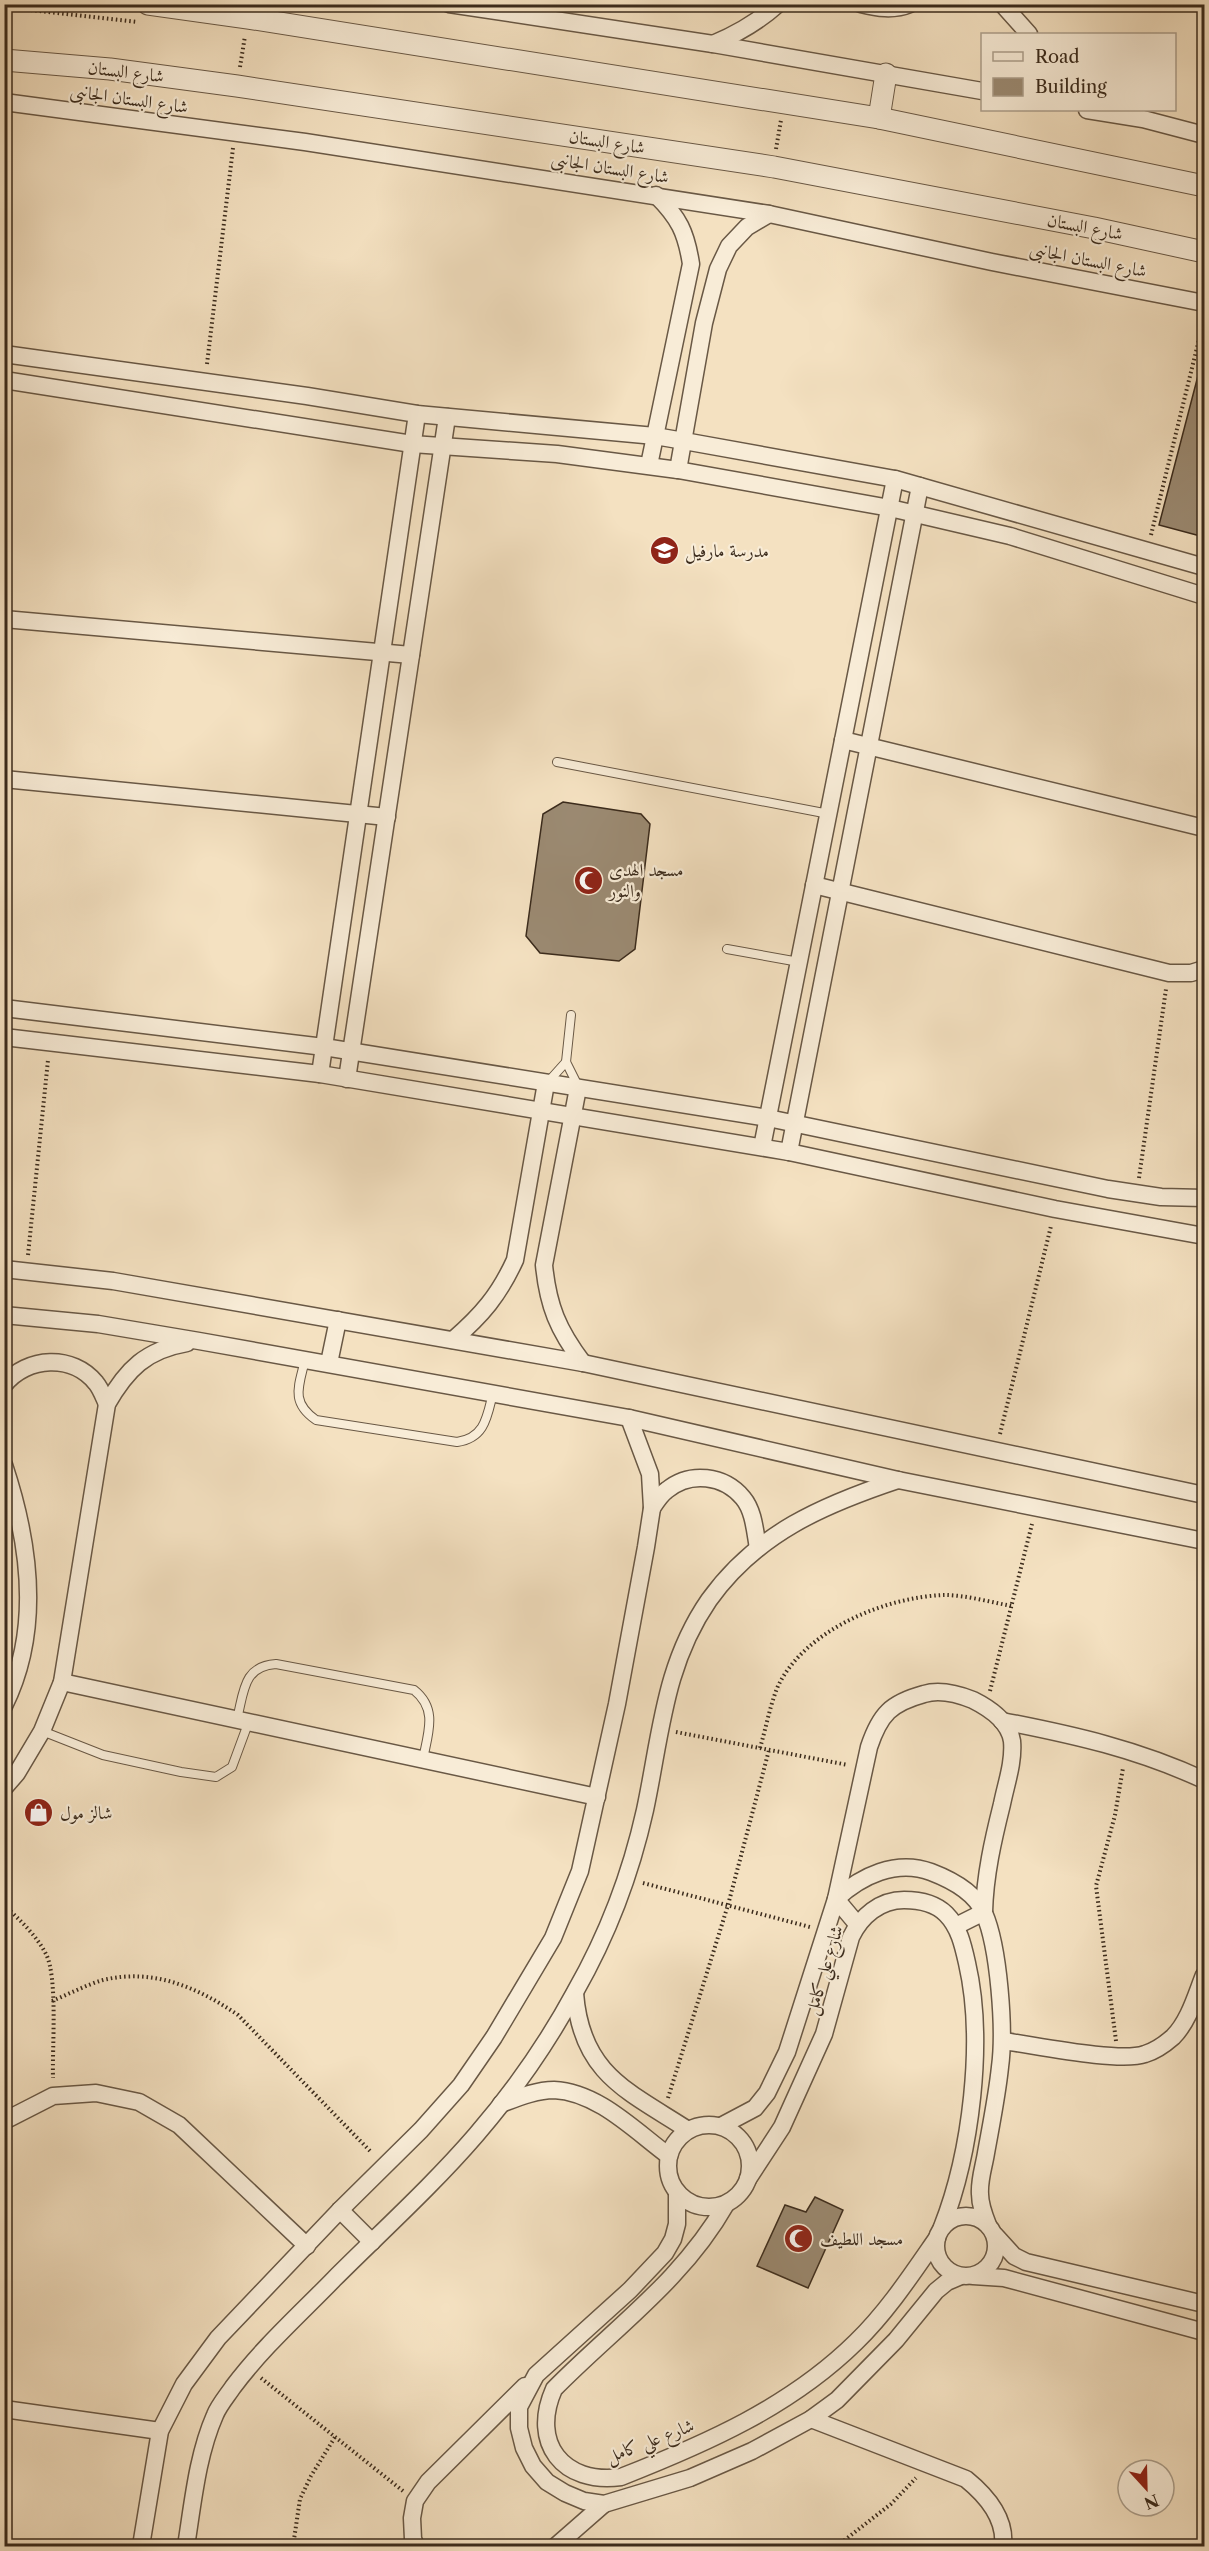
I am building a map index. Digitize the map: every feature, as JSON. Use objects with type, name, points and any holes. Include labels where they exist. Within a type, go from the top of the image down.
[{"type":"street","points":[[148,4],[879,118],[1204,186]]},
{"type":"street","points":[[449,4],[712,44],[981,91]]},
{"type":"street","points":[[712,44],[738,33],[761,19],[778,4]]},
{"type":"street","points":[[861,4],[879,9],[902,8],[910,4]]},
{"type":"street","points":[[1002,4],[1028,33]]},
{"type":"street","name":"شارع البستان","points":[[4,60],[110,69],[237,86],[774,167],[1082,226],[1204,252]]},
{"type":"street","points":[[879,118],[886,74]]},
{"type":"street","name":"شارع البستان الجانبى","points":[[4,102],[235,133],[657,195],[769,214],[992,262],[1204,303]]},
{"type":"street","points":[[1092,111],[1143,119],[1204,135]]},
{"type":"street","points":[[1128,111],[1143,119]]},
{"type":"street","points":[[649,465],[690,264],[686,238],[675,214],[657,195]]},
{"type":"street","points":[[678,470],[704,323],[718,269],[729,246],[747,227],[769,214]]},
{"type":"street","points":[[4,354],[417,414],[655,436],[684,441],[895,479],[1204,567]]},
{"type":"street","points":[[4,380],[412,444],[649,465],[890,508],[1010,536],[1204,596]]},
{"type":"street","points":[[320,1074],[417,414]]},
{"type":"street","points":[[347,1078],[447,417]]},
{"type":"street","points":[[762,1148],[895,479]]},
{"type":"street","points":[[789,1152],[920,486]]},
{"type":"street","points":[[4,619],[411,655]]},
{"type":"street","points":[[843,740],[1204,828]]},
{"type":"street","points":[[4,779],[387,817]]},
{"type":"street","points":[[814,885],[1169,973],[1191,973],[1204,969]]},
{"type":"street","points":[[4,1008],[351,1051],[768,1118],[1137,1194],[1204,1198]]},
{"type":"street","points":[[4,1037],[347,1078],[789,1152],[1055,1209],[1204,1236]]},
{"type":"street","points":[[453,1340],[490,1305],[504,1284],[515,1260],[546,1083]]},
{"type":"street","points":[[578,1088],[544,1265],[547,1292],[554,1318],[566,1342],[583,1363]]},
{"type":"street","points":[[4,1269],[113,1281],[583,1363],[1204,1495]]},
{"type":"street","points":[[4,1315],[98,1324],[329,1363],[629,1418],[898,1480],[1204,1541]]},
{"type":"street","points":[[329,1363],[338,1320]]},
{"type":"street","points":[[4,1788],[17,1773],[42,1731],[62,1682],[107,1404],[122,1379],[144,1359],[170,1346],[200,1341]]},
{"type":"street","points":[[4,1385],[10,1377],[32,1365],[53,1360],[77,1368],[90,1378],[96,1383],[107,1404]]},
{"type":"street","points":[[141,2547],[160,2431],[184,2384],[218,2338],[461,2085],[527,1984],[553,1938],[580,1871],[634,1615],[652,1508],[650,1474],[629,1418]]},
{"type":"street","points":[[4,1465],[18,1505],[26,1547],[29,1590],[26,1634],[13,1688],[4,1706]]},
{"type":"street","points":[[652,1508],[666,1490],[686,1479],[709,1478],[727,1484],[744,1499],[753,1520],[758,1548]]},
{"type":"street","points":[[186,2547],[202,2451],[216,2412],[248,2368],[475,2136],[501,2104],[575,1994],[600,1945],[626,1878],[644,1813],[669,1682],[689,1631],[717,1590],[758,1548],[801,1518],[844,1498],[898,1480]]},
{"type":"street","points":[[62,1682],[597,1797]]},
{"type":"street","name":"شارع علي كامل","points":[[721,2126],[755,2108],[767,2093],[787,2052],[836,1899],[864,1768],[876,1727],[886,1712],[903,1700],[931,1692],[960,1694],[987,1707],[1002,1721],[1012,1740],[1010,1767],[986,1870],[984,1912],[998,1980],[1003,2041],[980,2194],[982,2210],[991,2230]]},
{"type":"street","points":[[1002,1721],[1095,1740],[1167,1763],[1204,1780]]},
{"type":"street","name":"شارع علي كامل","points":[[836,1899],[854,1883],[876,1872],[901,1868],[925,1870],[948,1879],[969,1893],[984,1912]]},
{"type":"street","points":[[836,1899],[857,1924]]},
{"type":"street","name":"شارع علي كامل","points":[[726,2204],[711,2230],[676,2274],[554,2389],[547,2405],[544,2423],[548,2441],[556,2457],[570,2469],[586,2477],[603,2480],[621,2477],[737,2427],[768,2410],[828,2368],[857,2342],[883,2312],[940,2233],[954,2193],[967,2129],[975,2063],[974,2013],[970,1976],[963,1944],[956,1926],[945,1913],[931,1904],[915,1900],[899,1900],[883,1904],[868,1912],[857,1924],[851,1937],[825,2034],[782,2127],[748,2179]]},
{"type":"street","points":[[956,1926],[984,1912]]},
{"type":"street","points":[[1003,2041],[1118,2056],[1145,2054],[1161,2047],[1174,2036],[1184,2022],[1204,1975]]},
{"type":"street","points":[[575,1994],[576,2015],[584,2040],[597,2063],[615,2083],[688,2130]]},
{"type":"street","points":[[501,2104],[527,2094],[552,2090],[578,2094],[599,2104],[669,2156]]},
{"type":"street","points":[[4,2121],[53,2096],[96,2093],[139,2102],[179,2125],[307,2246]]},
{"type":"street","points":[[705,2124],[721,2126],[736,2134],[746,2147],[751,2163],[748,2179],[740,2194],[726,2204],[708,2207],[691,2203],[677,2192],[668,2175],[669,2156],[676,2141],[688,2130],[705,2124]]},
{"type":"street","points":[[416,2547],[412,2518],[415,2501],[428,2482],[536,2375],[644,2277],[665,2253],[673,2239],[677,2224],[677,2192]]},
{"type":"street","points":[[340,2210],[372,2242]]},
{"type":"street","points":[[1204,2304],[1026,2262],[1014,2256],[977,2218],[965,2216],[952,2219],[940,2233],[936,2251],[940,2263],[949,2272],[967,2276],[1004,2278],[1204,2332]]},
{"type":"street","points":[[536,2375],[519,2407],[519,2428],[529,2457],[547,2481],[565,2493],[604,2504],[626,2499],[721,2466],[811,2419],[837,2400],[896,2340],[946,2282],[985,2270],[993,2260],[996,2248],[991,2230]]},
{"type":"street","points":[[536,2375],[554,2389]]},
{"type":"street","points":[[4,2409],[160,2431]]},
{"type":"street","points":[[811,2419],[966,2479],[984,2494],[997,2513],[1004,2536],[1003,2547]]},
{"type":"street","points":[[621,2477],[626,2499]]},
{"type":"street","points":[[556,2547],[604,2504]]},
{"type":"lane","points":[[557,762],[829,814]]},
{"type":"lane","points":[[727,949],[799,962]]},
{"type":"lane","points":[[571,1015],[566,1062],[578,1088]]},
{"type":"lane","points":[[546,1083],[566,1062]]},
{"type":"lane","points":[[305,1359],[297,1394],[307,1414],[316,1420],[458,1442],[469,1440],[479,1434],[486,1424],[493,1393]]},
{"type":"lane","points":[[42,1731],[103,1755],[216,1777],[232,1767],[243,1720],[247,1680],[254,1671],[264,1665],[276,1664],[414,1690],[423,1697],[431,1717],[423,1759]]},
{"type":"path","points":[[237,86],[248,18]]},
{"type":"path","points":[[774,167],[784,103]]},
{"type":"path","points":[[205,382],[235,133]]},
{"type":"path","points":[[1148,551],[1204,319]]},
{"type":"path","points":[[1137,1194],[1169,973]]},
{"type":"path","points":[[26,1271],[50,1041]]},
{"type":"path","points":[[995,1452],[1055,1209]]},
{"type":"path","points":[[987,1707],[1037,1507]]},
{"type":"path","points":[[760,1748],[778,1687],[794,1662],[815,1642],[850,1620],[880,1607],[913,1599],[945,1595],[1012,1606]]},
{"type":"path","points":[[660,1729],[864,1768]]},
{"type":"path","points":[[1118,2056],[1096,1886],[1115,1815],[1125,1749]]},
{"type":"path","points":[[663,2114],[728,1905],[769,1750]]},
{"type":"path","points":[[626,1878],[825,1930]]},
{"type":"path","points":[[4,1905],[35,1936],[47,1956],[53,1978],[53,2096]]},
{"type":"path","points":[[52,2001],[102,1981],[128,1976],[167,1980],[186,1985],[213,1998],[238,2015],[385,2166]]},
{"type":"path","points":[[248,2368],[415,2501]]},
{"type":"path","points":[[293,2547],[300,2499],[335,2437]]},
{"type":"path","points":[[837,2547],[891,2504],[910,2485],[926,2462]]},
{"type":"building","points":[[1200,368],[1204,369],[1204,537],[1159,525]]},
{"type":"building","name":"مسجد الهدى والنور","points":[[563,802],[641,814],[650,824],[635,949],[619,961],[540,953],[526,936],[543,814]]},
{"type":"building","name":"مسجد اللطيف","points":[[815,2197],[843,2210],[808,2288],[757,2266],[785,2205],[806,2212]]},
{"type":"place","name":"مدرسة مارفيل","points":[[664,551]]},
{"type":"place","name":"مسجد الهدى والنور","points":[[588,880]]},
{"type":"place","name":"شالز مول","points":[[39,1813]]},
{"type":"place","name":"مسجد اللطيف","points":[[799,2239]]}]
